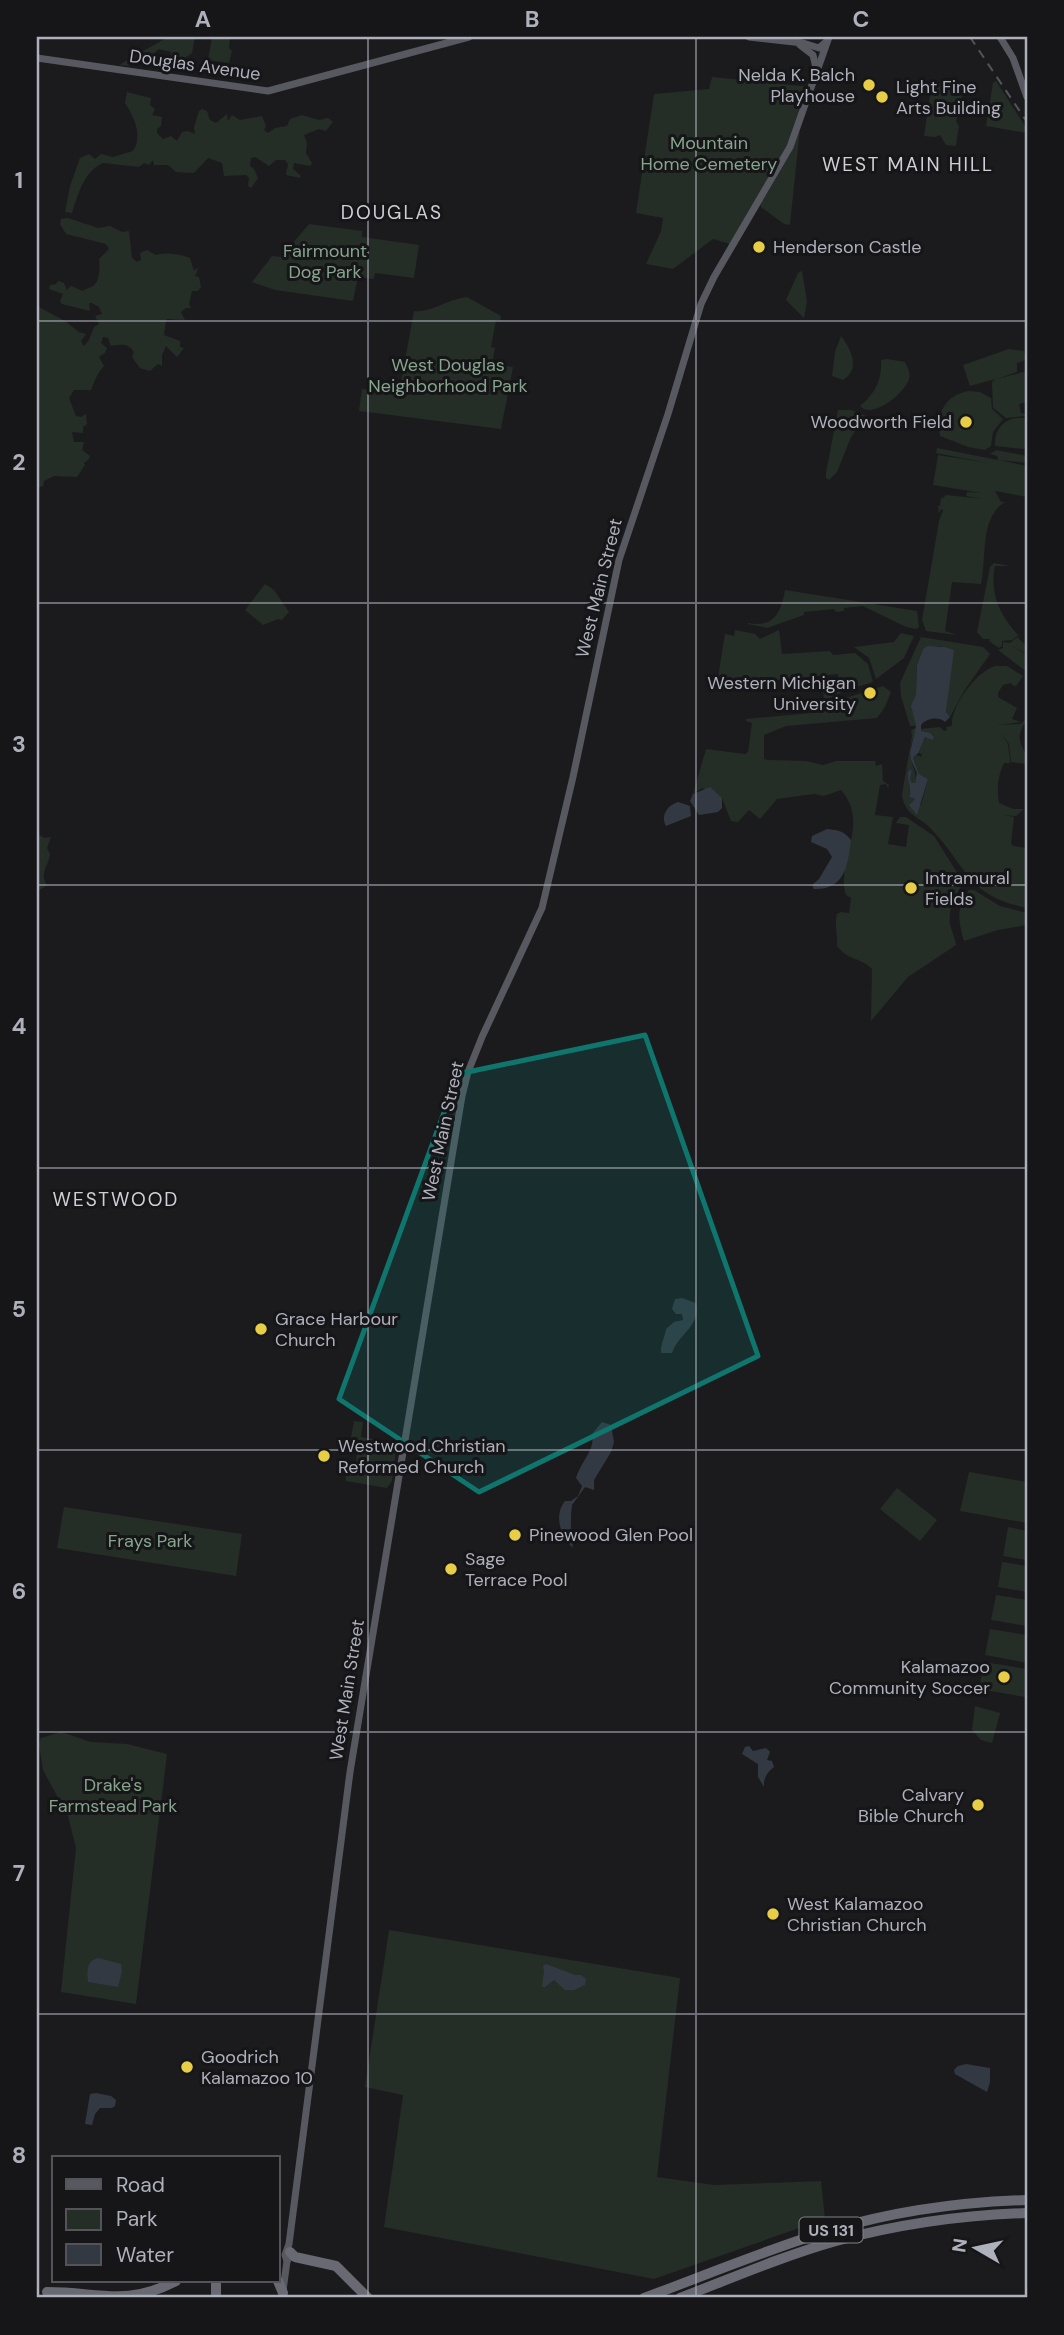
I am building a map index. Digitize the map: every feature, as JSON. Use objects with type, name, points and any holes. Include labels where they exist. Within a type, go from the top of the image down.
[{"type":"highway","name":"US 131","points":[[645,2298],[782,2246],[852,2224],[934,2208],[1027,2200]]},
{"type":"highway","name":"US 131","points":[[680,2298],[795,2254],[858,2235],[933,2220],[1027,2213]]},
{"type":"highway","points":[[286,2254],[336,2266],[368,2298]]},
{"type":"highway","points":[[42,2292],[131,2297],[153,2292],[174,2282]]},
{"type":"highway","points":[[42,2292],[85,2298]]},
{"type":"main road","name":"Douglas Avenue","points":[[37,58],[268,91],[469,37]]},
{"type":"main road","points":[[750,37],[821,48],[828,38]]},
{"type":"main road","points":[[1002,37],[1026,92]]},
{"type":"main road","name":"West Main Street","points":[[282,2295],[352,1763],[465,1084],[488,1023],[542,908],[571,787],[619,560],[668,414],[701,304],[790,147],[828,38]]},
{"type":"main road","points":[[796,43],[813,55],[816,75]]},
{"type":"highlighted area","points":[[645,1035],[758,1356],[479,1492],[339,1399],[458,1074]]},
{"type":"green space","points":[[168,37],[195,37],[192,53],[185,58],[183,65],[170,63],[171,52],[159,49],[143,63],[119,65]]},
{"type":"green space","points":[[212,37],[230,37],[229,48],[232,51],[229,63],[208,60]]},
{"type":"green space","name":"Mountain Home Cemetery","points":[[712,77],[810,87],[786,148],[730,244],[713,239],[673,269],[646,264],[661,231],[663,218],[636,213],[654,94],[709,89]]},
{"type":"green space","points":[[996,81],[1027,133],[986,126],[993,83]]},
{"type":"green space","points":[[932,82],[961,86],[962,100],[956,121],[959,126],[956,146],[946,145],[940,135],[924,136]]},
{"type":"green space","points":[[127,92],[151,98],[150,105],[155,109],[152,115],[162,117],[157,133],[163,139],[171,136],[177,141],[182,132],[195,134],[194,127],[202,109],[207,111],[210,120],[216,123],[227,114],[228,121],[232,115],[240,120],[262,116],[266,126],[264,130],[268,133],[275,128],[287,126],[290,119],[302,115],[319,120],[328,118],[333,122],[326,131],[319,129],[304,135],[306,153],[312,163],[310,166],[294,163],[293,169],[300,178],[286,175],[288,164],[285,160],[276,160],[269,166],[255,157],[251,158],[250,166],[258,178],[251,188],[246,175],[224,176],[222,163],[208,158],[194,173],[176,172],[168,165],[154,165],[153,160],[149,165],[144,163],[139,167],[103,163],[86,178],[72,213],[65,212],[70,186],[80,158],[89,154],[95,159],[101,154],[113,157],[133,151],[137,132],[125,103]]},
{"type":"green space","points":[[800,130],[788,225],[761,207],[761,204],[792,150]]},
{"type":"green space","points":[[68,218],[98,228],[110,226],[122,232],[129,231],[132,258],[137,262],[141,260],[140,253],[147,250],[156,255],[174,254],[190,258],[194,271],[198,269],[195,276],[199,277],[201,287],[198,291],[192,291],[189,304],[191,308],[181,312],[185,320],[166,321],[164,335],[180,341],[180,347],[184,348],[177,357],[166,346],[162,355],[162,366],[158,364],[150,371],[140,368],[132,357],[134,352],[129,347],[111,346],[108,338],[103,337],[101,343],[107,348],[99,357],[104,366],[91,390],[74,390],[69,398],[76,416],[86,414],[87,424],[83,427],[83,433],[72,432],[74,442],[84,442],[82,450],[90,456],[89,459],[77,477],[54,476],[37,488],[39,307],[86,334],[81,341],[84,346],[94,327],[99,324],[95,316],[102,314],[99,307],[92,303],[89,303],[90,311],[62,304],[60,301],[63,294],[49,289],[50,285],[58,281],[64,283],[67,290],[71,286],[83,291],[93,286],[98,278],[99,259],[109,249],[106,244],[66,234],[60,224],[61,219]]},
{"type":"green space","name":"Fairmount Dog Park","points":[[309,224],[362,231],[362,237],[419,245],[414,278],[375,273],[374,279],[358,277],[353,301],[275,290],[252,282],[272,256],[281,257]]},
{"type":"green space","points":[[802,271],[807,301],[804,318],[786,300],[798,273]]},
{"type":"green space","name":"West Douglas Neighborhood Park","points":[[467,297],[501,316],[500,321],[496,320],[491,347],[495,348],[492,364],[513,367],[501,429],[359,411],[362,389],[399,393],[414,311],[427,310]]},
{"type":"green space","points":[[841,336],[851,353],[853,365],[843,380],[832,376],[835,352]]},
{"type":"green space","points":[[1009,349],[1024,351],[1026,360],[1017,363],[1017,372],[997,379],[1027,371],[1027,402],[1019,404],[1021,413],[1026,414],[1025,416],[1006,418],[993,408],[992,382],[995,379],[970,386],[963,365]]},
{"type":"green space","points":[[881,360],[905,362],[909,379],[888,403],[872,410],[865,409],[860,406],[876,386]]},
{"type":"green space","name":"Woodworth Field","points":[[968,391],[980,392],[991,398],[992,409],[1003,419],[993,432],[991,446],[985,450],[968,447],[940,436],[939,420],[944,407],[953,397]]},
{"type":"green space","points":[[838,410],[851,410],[866,416],[851,437],[837,472],[829,480],[826,473]]},
{"type":"green space","points":[[1016,418],[1024,418],[1027,422],[1026,447],[995,446],[1000,428]]},
{"type":"green space","points":[[937,448],[998,460],[997,456],[990,454],[996,450],[1027,456],[1027,463],[999,460],[1027,466],[1027,497],[995,491],[1001,502],[1005,502],[991,518],[988,528],[981,584],[952,582],[945,631],[957,635],[926,631],[922,620],[943,510],[938,513],[937,506],[940,506],[941,497],[946,495],[984,499],[966,496],[967,492],[982,493],[933,485],[938,455],[988,463],[936,453]]},
{"type":"green space","points":[[994,563],[1010,566],[995,566],[995,596],[1007,622],[1020,637],[1002,641],[999,648],[989,641],[990,639],[983,639],[977,632],[990,567]]},
{"type":"green space","points":[[265,584],[274,590],[289,612],[282,620],[263,625],[245,610]]},
{"type":"green space","points":[[785,590],[917,611],[919,627],[906,627],[863,606],[844,608],[844,611],[836,612],[834,609],[804,612],[804,615],[767,628],[748,624],[771,621],[779,611]]},
{"type":"green space","points":[[735,630],[755,634],[760,639],[779,630],[782,654],[830,651],[833,655],[855,653],[868,664],[873,682],[846,690],[824,701],[823,690],[839,683],[838,674],[729,685],[719,691],[717,684],[725,634],[734,636]]},
{"type":"green space","points":[[901,633],[914,636],[904,658],[876,679],[869,658],[854,647],[894,642]]},
{"type":"green space","points":[[921,637],[983,647],[990,654],[964,691],[950,717],[946,712],[953,650],[940,646],[923,649],[917,665],[916,695],[912,709],[916,726],[910,726],[900,683]]},
{"type":"green space","points":[[1017,637],[1027,646],[1027,654],[1010,645],[1027,655],[1027,672],[998,650],[1003,648],[1003,642],[1010,643]]},
{"type":"green space","points":[[995,666],[1007,666],[1023,676],[1016,686],[1011,683],[1003,685],[998,693],[998,697],[1017,708],[1012,719],[1021,722],[997,725],[1020,724],[1027,719],[1020,739],[1027,764],[1011,762],[1009,744],[1001,733],[1008,744],[1010,763],[1004,763],[998,788],[999,803],[1013,809],[1024,809],[1016,816],[1003,815],[1014,817],[1011,843],[1013,846],[1027,848],[1027,908],[992,896],[970,879],[932,830],[909,811],[902,794],[911,730],[916,728],[911,751],[915,783],[910,779],[912,771],[908,769],[909,797],[915,799],[910,804],[921,805],[928,779],[919,774],[913,758],[917,755],[921,757],[922,754],[919,753],[925,737],[933,735],[920,729],[940,727],[944,731],[947,730],[946,727],[952,726],[955,710],[965,692],[980,675]]},
{"type":"green space","points":[[883,686],[891,692],[877,718],[786,726],[764,735],[764,759],[768,760],[806,761],[823,765],[836,761],[875,761],[876,766],[882,764],[883,781],[889,785],[888,788],[886,784],[880,785],[875,815],[893,817],[888,844],[906,847],[909,825],[896,823],[900,817],[906,817],[934,836],[963,882],[950,915],[956,945],[908,977],[871,1021],[872,969],[846,955],[837,946],[837,914],[849,913],[851,898],[846,895],[844,882],[853,829],[849,803],[841,790],[824,796],[814,794],[777,799],[760,819],[749,810],[738,822],[731,821],[722,798],[702,788],[693,794],[706,749],[745,754],[748,752],[752,723],[746,719],[823,712],[843,699]]},
{"type":"green space","points":[[37,837],[51,837],[47,848],[50,854],[44,873],[47,885],[37,892]]},
{"type":"green space","points":[[969,890],[974,890],[1000,906],[1027,913],[1027,925],[998,930],[964,941],[959,915]]},
{"type":"green space","points":[[354,1421],[363,1422],[361,1437],[397,1441],[392,1481],[387,1488],[346,1481],[345,1474],[354,1474],[359,1440],[351,1438]]},
{"type":"green space","points":[[969,1472],[1027,1482],[1027,1523],[960,1511]]},
{"type":"green space","points":[[897,1488],[937,1520],[920,1541],[880,1509]]},
{"type":"green space","name":"Frays Park","points":[[64,1507],[242,1534],[236,1576],[57,1548]]},
{"type":"green space","points":[[1008,1527],[1027,1531],[1027,1560],[1003,1556]]},
{"type":"green space","points":[[1002,1562],[1027,1566],[1027,1592],[998,1587]]},
{"type":"green space","name":"Kalamazoo Community Soccer","points":[[996,1595],[1027,1600],[1027,1626],[991,1620]]},
{"type":"green space","name":"Kalamazoo Community Soccer","points":[[990,1629],[1027,1635],[1027,1663],[985,1655]]},
{"type":"green space","name":"Kalamazoo Community Soccer","points":[[984,1662],[1027,1669],[1025,1697],[979,1689]]},
{"type":"green space","points":[[975,1706],[1000,1713],[992,1743],[981,1740],[972,1730]]},
{"type":"green space","name":"Drake's Farmstead Park","points":[[61,1732],[91,1742],[127,1744],[167,1754],[136,2004],[61,1992],[76,1848],[68,1816],[43,1770],[39,1744],[41,1738]]},
{"type":"green space","points":[[389,1930],[680,1978],[657,2177],[714,2185],[821,2181],[825,2219],[654,2279],[384,2227],[403,2095],[365,2087]]},
{"type":"water","points":[[928,646],[954,650],[946,712],[950,717],[945,722],[933,719],[921,725],[921,731],[934,737],[932,740],[925,737],[919,752],[913,758],[919,774],[928,779],[917,815],[909,805],[915,799],[909,797],[909,769],[912,771],[912,783],[915,783],[917,773],[910,753],[916,726],[911,706],[916,695],[917,665],[923,649]]},
{"type":"water","points":[[710,787],[722,798],[722,808],[718,812],[699,815],[690,801],[693,794]]},
{"type":"water","points":[[678,802],[690,806],[691,816],[666,826],[666,811]]},
{"type":"water","points":[[827,829],[840,832],[851,840],[848,858],[839,881],[814,889],[812,885],[819,879],[832,857],[827,849],[811,842],[812,836]]},
{"type":"water","points":[[682,1298],[696,1303],[695,1318],[672,1353],[661,1353],[666,1329],[674,1322],[683,1320],[682,1314],[676,1314],[672,1309],[675,1299]]},
{"type":"water","points":[[602,1422],[611,1425],[614,1442],[594,1480],[594,1490],[585,1487],[572,1505],[573,1548],[562,1532],[559,1513],[565,1501],[571,1501],[578,1496],[582,1486],[576,1478],[590,1451],[592,1434]]},
{"type":"water","points":[[749,1746],[753,1751],[766,1748],[770,1752],[767,1760],[772,1761],[774,1767],[766,1776],[764,1787],[758,1777],[758,1764],[742,1754],[745,1747]]},
{"type":"water","points":[[98,1958],[121,1964],[118,1987],[88,1982],[89,1964]]},
{"type":"water","points":[[546,1964],[581,1975],[586,1979],[585,1985],[574,1990],[565,1990],[554,1980],[542,1987],[543,1966]]},
{"type":"water","points":[[966,2064],[990,2068],[987,2092],[955,2074],[954,2070],[958,2066]]},
{"type":"water","points":[[90,2094],[111,2096],[116,2100],[115,2106],[100,2108],[92,2125],[85,2124]]},
{"type":"railway","points":[[970,37],[1027,122]]},
{"type":"place","name":"Nelda K. Balch Playhouse","points":[[869,85]]},
{"type":"place","name":"Light Fine Arts Building","points":[[882,97]]},
{"type":"place","name":"Henderson Castle","points":[[759,247]]},
{"type":"place","name":"Woodworth Field","points":[[966,422]]},
{"type":"place","name":"Western Michigan University","points":[[870,693]]},
{"type":"place","name":"Intramural Fields","points":[[911,888]]},
{"type":"place","name":"Grace Harbour Church","points":[[261,1329]]},
{"type":"place","name":"Westwood Christian Reformed Church","points":[[324,1456]]},
{"type":"place","name":"Pinewood Glen Pool","points":[[515,1535]]},
{"type":"place","name":"Sage Terrace Pool","points":[[451,1569]]},
{"type":"place","name":"Kalamazoo Community Soccer","points":[[1004,1677]]},
{"type":"place","name":"Calvary Bible Church","points":[[978,1805]]},
{"type":"place","name":"West Kalamazoo Christian Church","points":[[773,1914]]},
{"type":"place","name":"Goodrich Kalamazoo 10","points":[[187,2067]]},
{"type":"district","name":"WEST MAIN HILL","points":[[908,164]]},
{"type":"district","name":"DOUGLAS","points":[[392,212]]},
{"type":"district","name":"WESTWOOD","points":[[116,1199]]}]
